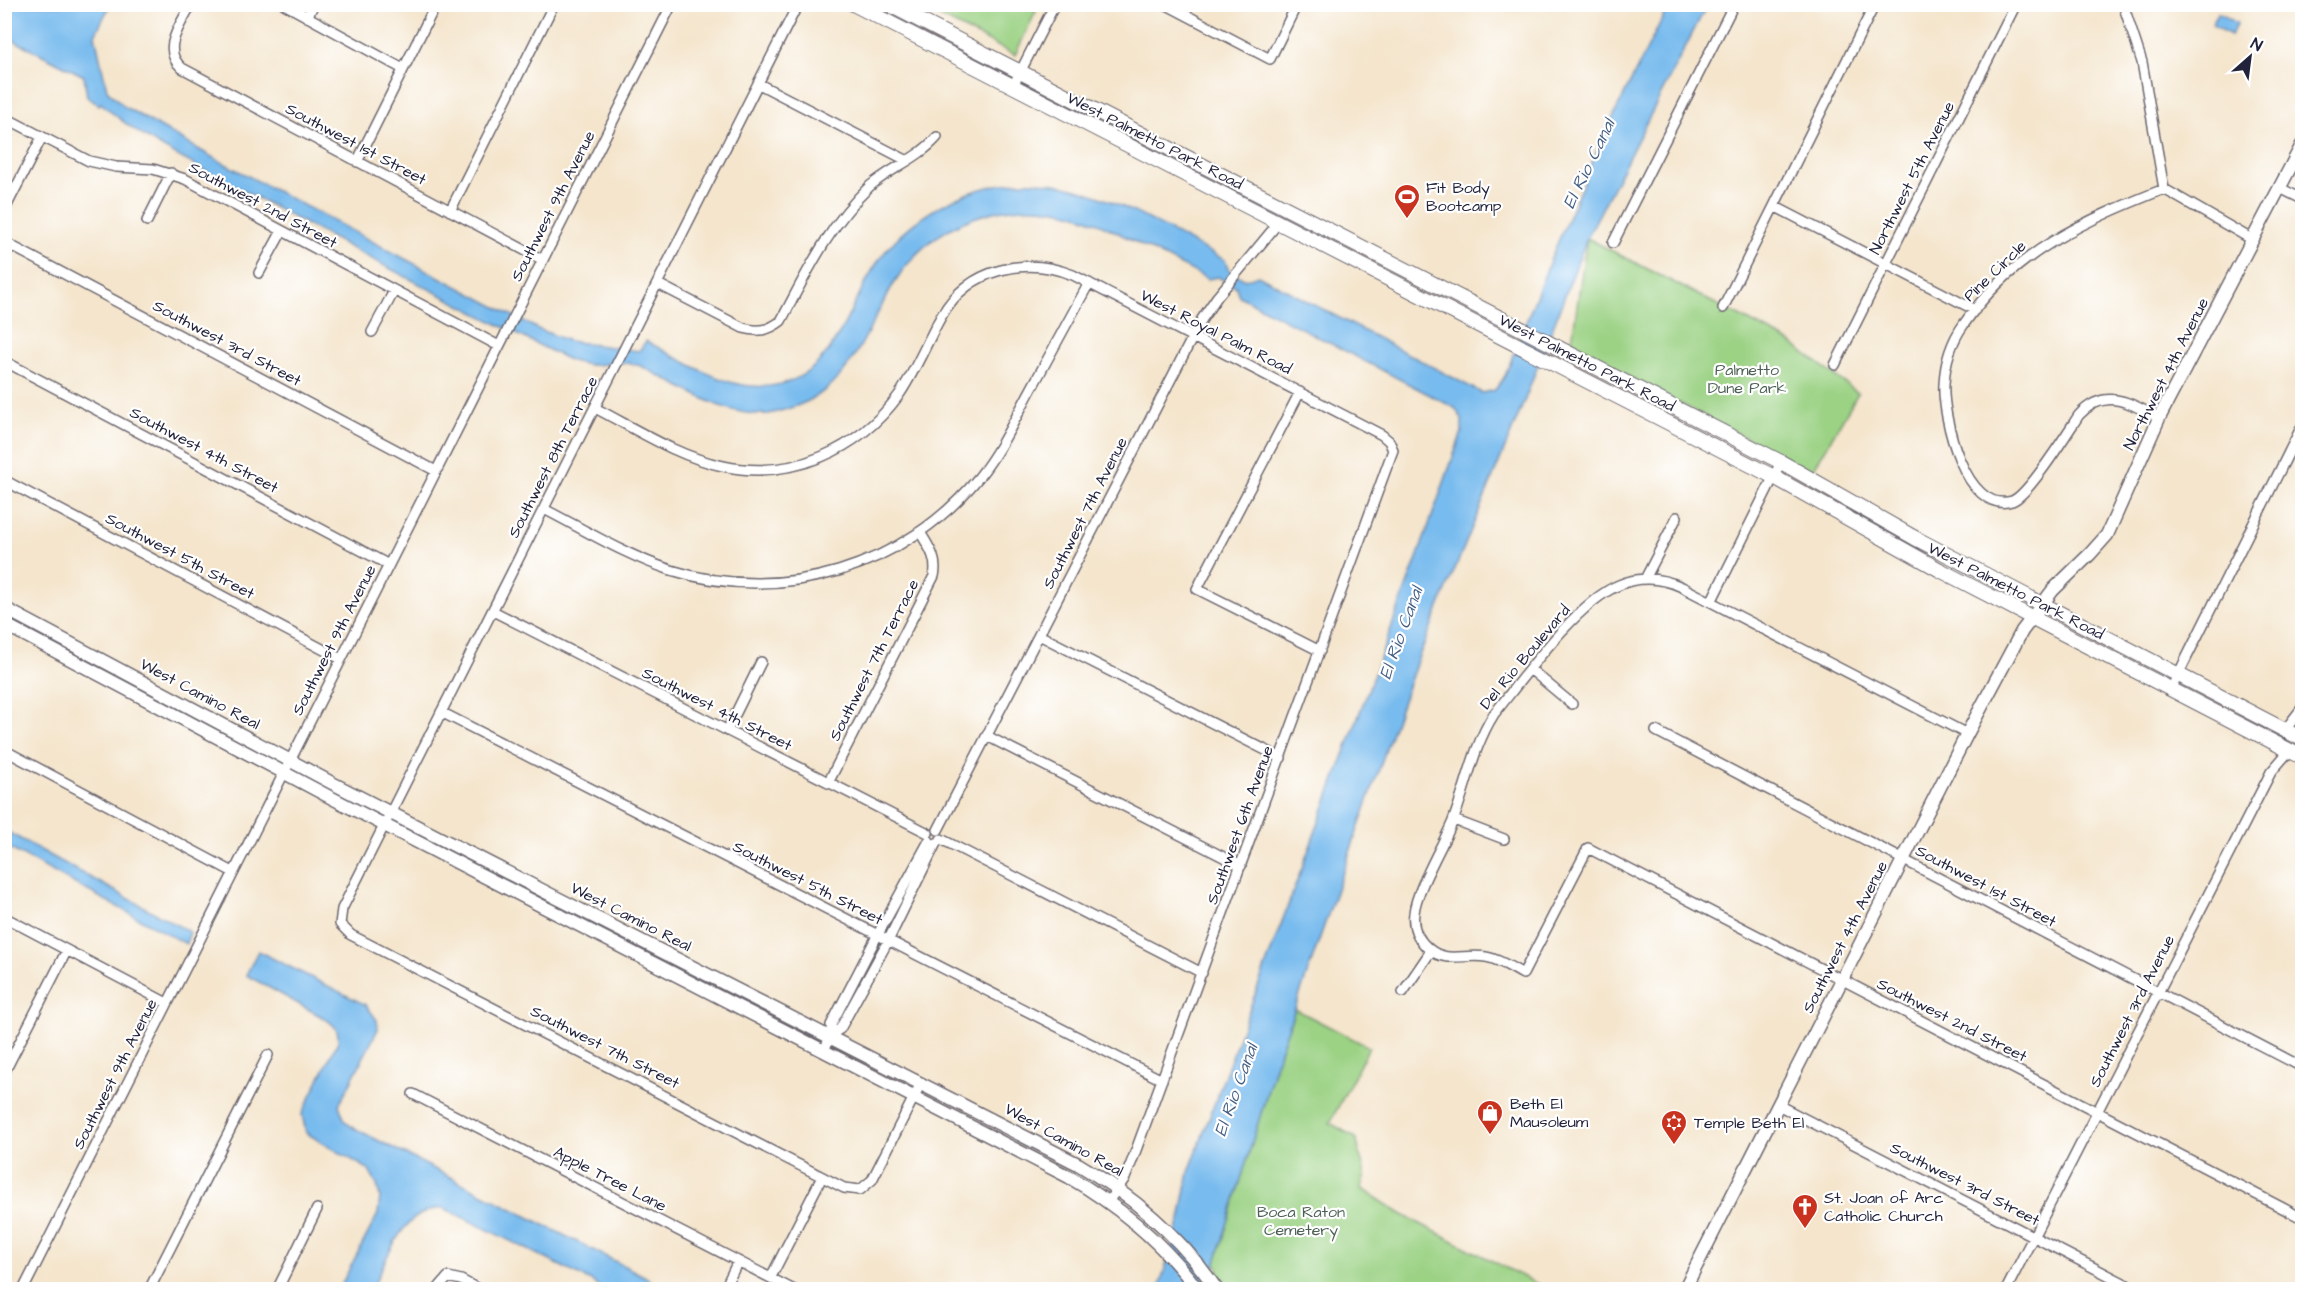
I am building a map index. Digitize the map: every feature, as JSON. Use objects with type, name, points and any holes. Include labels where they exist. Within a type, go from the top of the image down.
[{"type":"main road","name":"West Palmetto Park Road","points":[[853,4],[1774,477],[1932,566],[2247,728],[2296,749],[2302,757]]},
{"type":"main road","name":"West Palmetto Park Road","points":[[888,4],[1781,462],[1915,538],[2302,739]]},
{"type":"main road","points":[[1279,222],[1288,216],[1327,235],[1342,236]]},
{"type":"main road","points":[[1349,259],[1362,257],[1398,274],[1404,275],[1410,271]]},
{"type":"main road","points":[[2247,728],[2270,733],[2285,730]]},
{"type":"street","name":"Southwest 1st Street","points":[[191,4],[172,42],[171,50],[175,62],[182,68],[543,260]]},
{"type":"street","points":[[284,4],[404,69]]},
{"type":"street","points":[[307,17],[314,4]]},
{"type":"street","points":[[357,162],[436,4]]},
{"type":"street","points":[[450,211],[554,4]]},
{"type":"street","name":"Southwest 9th Avenue","points":[[23,1290],[672,4]]},
{"type":"street","name":"Southwest 8th Terrace","points":[[340,924],[342,909],[390,812],[798,4]]},
{"type":"street","points":[[1013,86],[1055,4]]},
{"type":"street","points":[[1165,4],[1270,59],[1298,4]]},
{"type":"street","points":[[1613,243],[1734,4]]},
{"type":"street","points":[[1723,308],[1875,4]]},
{"type":"street","name":"Northwest 5th Avenue","points":[[1835,366],[2016,4]]},
{"type":"street","points":[[2123,4],[2142,62],[2164,189],[2253,240]]},
{"type":"street","points":[[759,84],[906,160]]},
{"type":"street","name":"Southwest 2nd Street","points":[[4,117],[98,164],[171,173],[499,346]]},
{"type":"street","points":[[4,211],[42,137]]},
{"type":"street","points":[[658,284],[753,331],[773,327],[781,321],[828,235],[843,214],[873,184],[929,146],[937,137]]},
{"type":"street","name":"Northwest 4th Avenue","points":[[2041,604],[2107,535],[2159,418],[2302,145]]},
{"type":"street","points":[[147,221],[171,173]]},
{"type":"street","points":[[2280,188],[2302,200]]},
{"type":"street","name":"Pine Circle","points":[[2159,418],[2120,400],[2101,400],[2085,408],[2079,415],[2020,496],[2011,501],[1992,499],[1978,488],[1962,465],[1949,431],[1944,404],[1944,385],[1948,357],[1959,331],[2009,273],[2056,238],[2105,212],[2164,189]]},
{"type":"street","points":[[1774,206],[1975,310]]},
{"type":"street","name":"Southwest 7th Avenue","points":[[829,1041],[831,1025],[877,936],[934,837],[1193,337],[1217,297],[1279,222]]},
{"type":"street","points":[[259,273],[282,231]]},
{"type":"street","name":"Southwest 3rd Street","points":[[4,242],[436,471]]},
{"type":"street","name":"West Royal Palm Road","points":[[595,408],[688,455],[716,464],[763,470],[810,462],[845,446],[875,423],[900,393],[942,313],[954,298],[975,281],[1010,267],[1028,265],[1065,272],[1089,283],[1300,392],[1382,435],[1389,441],[1393,450],[1391,454]]},
{"type":"street","points":[[544,509],[654,564],[698,577],[743,583],[780,583],[835,573],[878,556],[920,532],[961,498],[990,462],[1011,428],[1089,283]]},
{"type":"street","points":[[372,332],[394,291]]},
{"type":"street","name":"Southwest 4th Street","points":[[4,361],[389,565]]},
{"type":"street","points":[[1300,392],[1197,589],[1320,651]]},
{"type":"street","points":[[2171,689],[2302,426]]},
{"type":"street","name":"Southwest 6th Avenue","points":[[1108,1202],[1128,1172],[1391,454]]},
{"type":"street","points":[[1781,462],[1711,602],[1967,734]]},
{"type":"street","name":"Southwest 5th Street","points":[[4,480],[341,658]]},
{"type":"street","points":[[1645,579],[1677,517]]},
{"type":"street","name":"Southwest 7th Terrace","points":[[828,783],[934,576],[937,566],[920,532]]},
{"type":"street","name":"Del Rio Boulevard","points":[[1431,951],[1424,945],[1415,929],[1414,910],[1454,820],[1477,745],[1494,714],[1530,669],[1562,632],[1601,595],[1626,582],[1645,579],[1673,583],[1711,602]]},
{"type":"street","name":"Southwest 4th Avenue","points":[[1684,1290],[1967,734],[2022,631],[2041,604]]},
{"type":"street","name":"West Camino Real","points":[[4,608],[829,1041],[914,1097],[1062,1173],[1108,1202],[1152,1238],[1198,1290]]},
{"type":"street","name":"Southwest 4th Street","points":[[492,611],[1202,973]]},
{"type":"street","name":"West Camino Real","points":[[4,624],[384,825],[593,932],[921,1083],[1063,1156],[1118,1188],[1146,1211],[1173,1236],[1215,1287]]},
{"type":"street","points":[[1039,635],[1281,758]]},
{"type":"street","points":[[60,653],[67,642]]},
{"type":"street","points":[[727,731],[761,662]]},
{"type":"street","points":[[1530,669],[1572,704]]},
{"type":"street","points":[[2285,730],[2302,708]]},
{"type":"street","name":"Southwest 5th Street","points":[[441,712],[1162,1080]]},
{"type":"street","name":"Southwest 1st Street","points":[[1656,731],[2302,1067]]},
{"type":"street","points":[[987,736],[1241,866]]},
{"type":"street","name":"Southwest 3rd Avenue","points":[[2006,1290],[2271,772],[2296,749]]},
{"type":"street","points":[[4,750],[233,872]]},
{"type":"street","points":[[1454,820],[1504,839]]},
{"type":"street","name":"Southwest 7th Avenue","points":[[829,1041],[840,1029],[888,941],[934,837]]},
{"type":"street","name":"Southwest 2nd Street","points":[[1431,951],[1449,958],[1488,957],[1523,974],[1588,848],[2302,1218]]},
{"type":"street","points":[[4,917],[167,1003]]},
{"type":"street","points":[[593,932],[600,920]]},
{"type":"street","name":"Southwest 7th Street","points":[[340,924],[351,935],[844,1188],[860,1190],[872,1180],[914,1097]]},
{"type":"street","points":[[4,1072],[67,950]]},
{"type":"street","points":[[1403,992],[1431,951]]},
{"type":"street","points":[[149,1290],[268,1056]]},
{"type":"street","points":[[914,1097],[921,1083]]},
{"type":"street","name":"Apple Tree Lane","points":[[413,1094],[794,1290]]},
{"type":"street","name":"Southwest 3rd Street","points":[[1778,1105],[2137,1290]]},
{"type":"street","points":[[771,1277],[822,1177]]},
{"type":"street","points":[[277,1290],[317,1209]]},
{"type":"street","points":[[1152,1238],[1164,1235],[1173,1236]]},
{"type":"street","points":[[724,1290],[738,1261]]},
{"type":"street","points":[[437,1290],[448,1277],[461,1280],[480,1290]]},
{"type":"green space","points":[[917,5],[1039,5],[1015,55]]},
{"type":"green space","name":"Palmetto Dune Park","points":[[1587,238],[1788,341],[1858,393],[1812,472],[1571,347]]},
{"type":"green space","name":"Boca Raton Cemetery","points":[[1295,1009],[1369,1047],[1330,1123],[1356,1138],[1365,1175],[1361,1188],[1401,1214],[1547,1289],[1230,1289],[1220,1276],[1216,1262],[1277,1060]]},
{"type":"water","name":"El Rio Canal","points":[[4,5],[110,5],[95,35],[107,90],[125,107],[212,157],[538,329],[569,341],[639,351],[646,341],[725,380],[750,386],[777,385],[799,377],[817,364],[843,327],[877,263],[892,243],[911,226],[932,211],[955,199],[1005,184],[1030,182],[1076,189],[1120,205],[1225,260],[1228,269],[1245,280],[1258,275],[1482,393],[1495,390],[1505,376],[1551,258],[1601,141],[1669,5],[1707,5],[1587,238],[1524,402],[1417,661],[1277,1060],[1206,1289],[1159,1289],[1180,1220],[1189,1172],[1462,432],[1462,419],[1455,408],[1239,296],[1236,287],[1218,277],[1208,279],[1081,216],[1049,209],[1024,208],[998,211],[974,218],[951,228],[930,242],[912,259],[896,280],[855,356],[828,388],[811,400],[776,412],[754,414],[740,412],[713,403],[638,365],[620,363],[591,365],[571,361],[411,280],[173,154],[135,130],[101,103],[99,105],[87,97],[84,76],[5,36]]},
{"type":"water","points":[[2218,13],[2237,23],[2231,35],[2212,25]]},
{"type":"water","points":[[4,830],[190,932],[186,944],[5,846]]},
{"type":"water","points":[[258,951],[366,1005],[377,1020],[378,1029],[339,1105],[345,1121],[352,1127],[644,1276],[656,1289],[602,1289],[591,1281],[444,1208],[429,1210],[407,1226],[390,1250],[372,1289],[339,1289],[378,1214],[380,1197],[377,1185],[368,1169],[306,1133],[302,1114],[338,1041],[338,1033],[333,1025],[324,1018],[246,975]]},
{"type":"place","name":"Fit Body Bootcamp","points":[[1407,220]]},
{"type":"place","name":"Beth El Mausoleum","points":[[1490,1136]]},
{"type":"place","name":"Temple Beth El","points":[[1674,1146]]},
{"type":"place","name":"St. Joan of Arc Catholic Church","points":[[1805,1230]]}]
